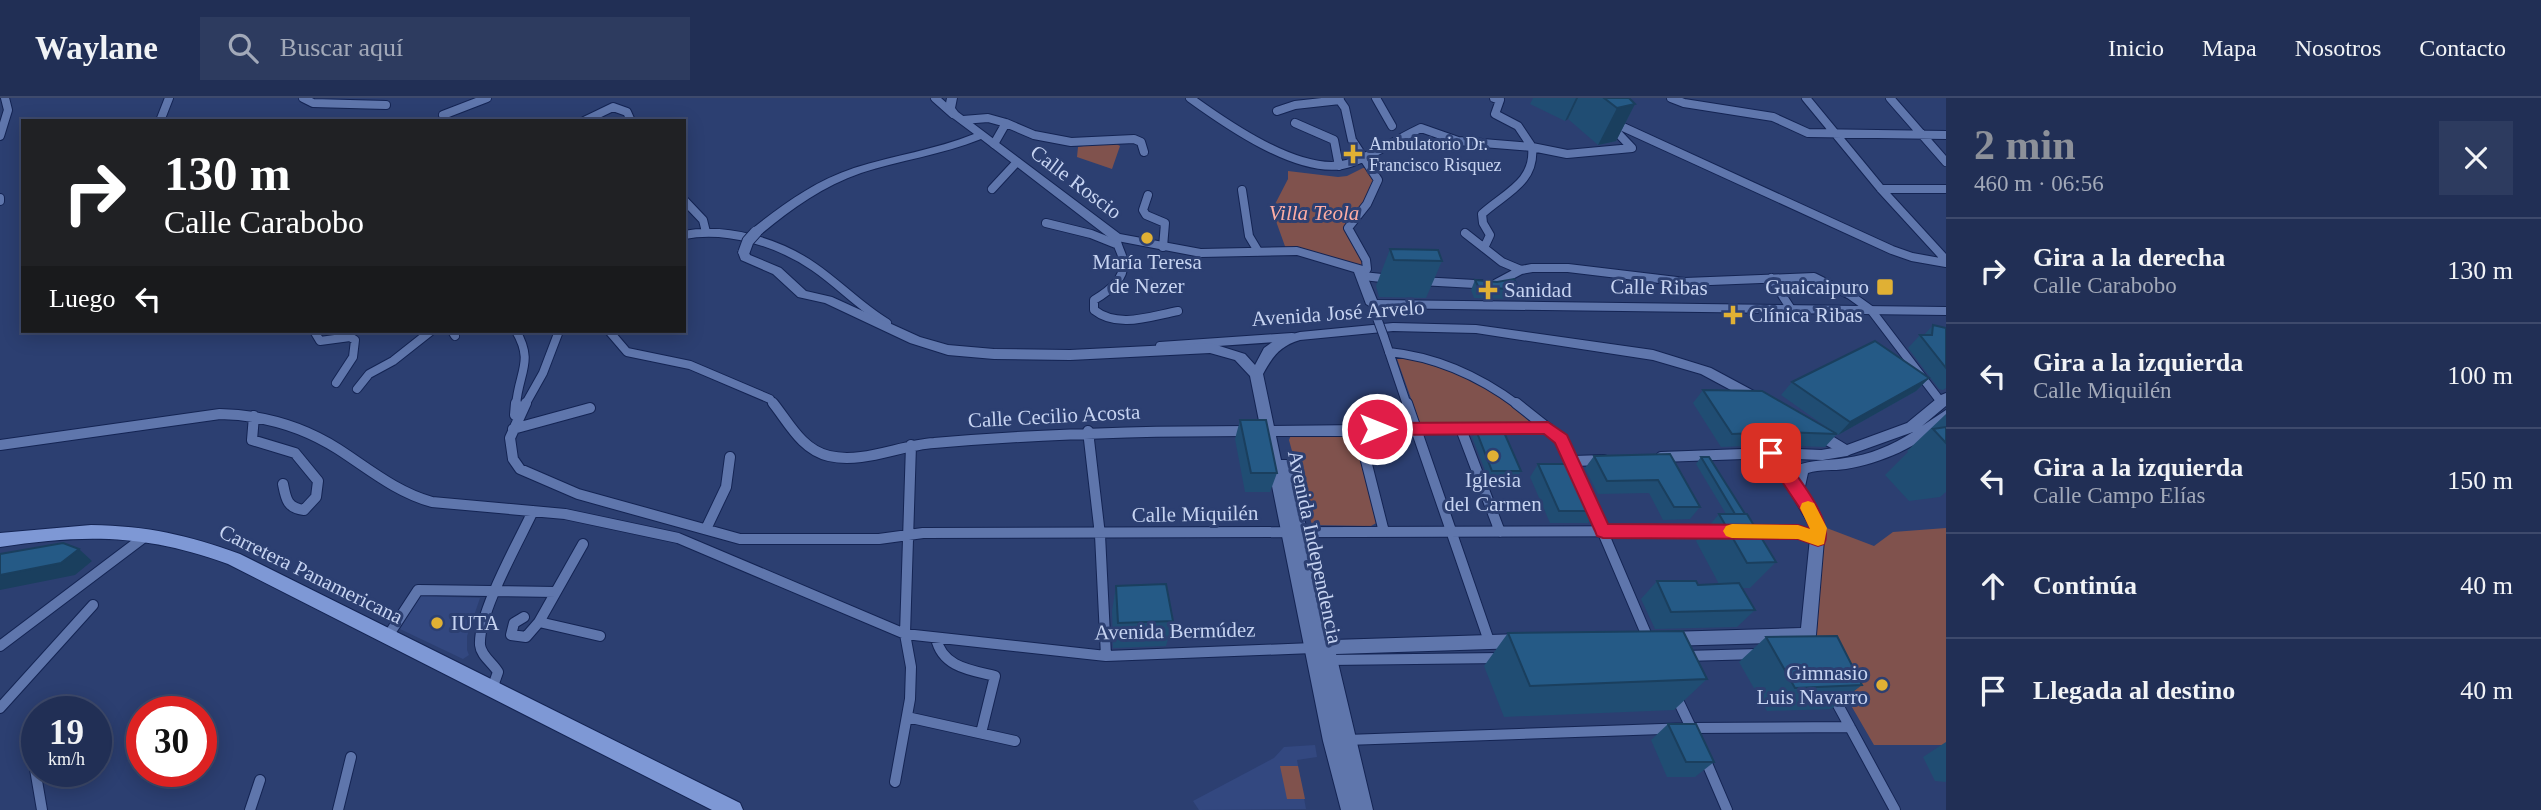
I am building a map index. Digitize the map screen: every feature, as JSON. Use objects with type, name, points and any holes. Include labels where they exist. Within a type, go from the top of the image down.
[{"type":"main road","name":"Carretera Panamericana","points":[[0,540],[50,532],[147,534],[185,541],[234,559],[733,810]]},
{"type":"street","points":[[0,136],[8,110],[5,98]]},
{"type":"street","points":[[161,119],[169,98]]},
{"type":"street","points":[[303,98],[313,103],[386,106]]},
{"type":"street","points":[[443,116],[487,98]]},
{"type":"street","points":[[935,98],[958,117],[988,118],[1006,123],[1031,136],[1081,144],[1104,139],[1135,139],[1141,142],[1144,152]]},
{"type":"street","points":[[952,98],[950,108],[958,117]]},
{"type":"street","points":[[1190,98],[1223,123],[1251,137],[1289,154],[1339,166],[1421,128],[1430,128],[1459,141],[1479,140],[1567,154],[1632,148],[1612,127],[1615,123]]},
{"type":"street","points":[[1376,98],[1392,126]]},
{"type":"street","points":[[1484,248],[1490,235],[1482,220],[1484,211],[1507,198],[1530,170],[1533,155],[1518,126],[1495,114],[1500,100],[1494,98]]},
{"type":"street","points":[[1671,98],[1777,118],[1800,131],[1946,135]]},
{"type":"street","points":[[1708,98],[1721,109]]},
{"type":"street","points":[[1806,98],[1946,262]]},
{"type":"street","points":[[1890,98],[1919,135],[1946,162]]},
{"type":"street","points":[[1277,111],[1295,105],[1339,99],[1348,112],[1348,132],[1362,157],[1374,168],[1378,180],[1367,204],[1348,228],[1366,260],[1367,269],[1363,275]]},
{"type":"street","points":[[587,119],[598,111],[613,107],[627,112],[630,119]]},
{"type":"street","name":"Calle Roscio","points":[[958,117],[1116,240],[1194,253],[1297,251],[1353,267],[1363,275]]},
{"type":"street","points":[[1604,118],[1881,245],[1912,257],[1946,262]]},
{"type":"street","points":[[994,144],[1006,123]]},
{"type":"street","points":[[1295,123],[1334,140],[1339,166]]},
{"type":"street","name":"Avenida José Arvelo","points":[[982,135],[960,145],[869,167],[829,181],[800,196],[756,232],[748,241],[745,257],[777,271],[803,294],[839,298],[930,341],[982,349],[1108,349],[1392,327],[1506,332],[1653,355],[1691,365],[1722,378],[1771,407]]},
{"type":"street","points":[[992,189],[1017,162]]},
{"type":"street","points":[[1881,189],[1946,189]]},
{"type":"street","points":[[1242,190],[1250,236],[1258,251]]},
{"type":"street","points":[[1148,195],[1143,210],[1146,215],[1165,223],[1163,247]]},
{"type":"street","points":[[686,202],[703,220],[706,232]]},
{"type":"street","points":[[1045,223],[1116,240],[1124,265],[1115,285],[1092,303],[1099,315],[1115,321],[1178,311]]},
{"type":"street","name":"Avenida José Arvelo","points":[[686,235],[706,232],[763,244],[800,258],[839,298],[915,340],[948,350],[994,354],[1070,355],[1210,348],[1240,357],[1256,373]]},
{"type":"street","points":[[1465,233],[1502,262],[1521,270],[1568,268],[1685,282],[1814,277],[1850,295],[1871,310],[1944,405]]},
{"type":"street","points":[[1363,275],[1493,285],[1521,270]]},
{"type":"street","points":[[1363,275],[1489,641]]},
{"type":"street","points":[[1771,278],[1791,309]]},
{"type":"street","name":"Calle Ribas","points":[[1373,307],[1946,311]]},
{"type":"street","points":[[315,333],[320,341],[350,337],[355,340],[356,347],[351,361],[336,383]]},
{"type":"street","points":[[357,389],[369,374],[393,360],[427,333]]},
{"type":"street","points":[[513,426],[518,384],[526,361],[526,348],[517,333]]},
{"type":"street","points":[[513,426],[537,385],[558,333]]},
{"type":"street","name":"Calle Cecilio Acosta","points":[[611,333],[627,352],[690,365],[770,399],[805,445],[823,455],[844,458],[911,445],[1088,431],[1548,428]]},
{"type":"street","points":[[1256,373],[1269,351],[1283,341],[1300,336]]},
{"type":"street","points":[[1389,352],[1433,360],[1476,377],[1513,399],[1561,439],[1583,484]]},
{"type":"street","name":"Avenida Independencia","points":[[1256,373],[1270,430],[1270,444],[1296,532],[1322,651],[1364,810]]},
{"type":"street","points":[[1652,458],[1771,453],[1822,455],[1846,451],[1912,427],[1944,405]]},
{"type":"street","points":[[1797,492],[1798,476],[1806,467],[1844,464],[1921,436],[1944,405]]},
{"type":"street","points":[[513,426],[590,408]]},
{"type":"street","name":"Avenida Bermúdez","points":[[0,445],[220,414],[270,418],[321,439],[393,489],[411,498],[565,514],[678,538],[718,552],[905,634],[936,638],[1106,656],[1322,651],[1542,640]]},
{"type":"street","points":[[254,416],[252,440],[295,453],[318,481],[316,497],[304,510],[294,509],[287,502],[283,484]]},
{"type":"street","name":"Calle Miquilén","points":[[513,426],[510,452],[515,464],[578,495],[740,539],[851,539],[909,534],[1603,531],[1798,532],[1818,539]]},
{"type":"street","points":[[1807,428],[1846,451]]},
{"type":"street","points":[[1357,429],[1384,532]]},
{"type":"street","points":[[1461,429],[1500,532]]},
{"type":"street","points":[[1088,431],[1100,535],[1106,656]]},
{"type":"street","points":[[895,782],[907,717],[911,667],[905,634],[911,445]]},
{"type":"street","points":[[1642,639],[1808,639],[1818,528],[1812,514],[1771,453]]},
{"type":"street","points":[[706,529],[726,487],[730,457]]},
{"type":"street","points":[[1573,461],[1612,459]]},
{"type":"street","points":[[565,514],[578,495]]},
{"type":"street","points":[[1588,496],[1642,639],[1656,657]]},
{"type":"street","points":[[492,689],[498,672],[480,646],[496,591],[533,510]]},
{"type":"street","points":[[0,646],[147,534]]},
{"type":"street","points":[[718,552],[728,535]]},
{"type":"street","points":[[524,617],[515,621],[511,635],[526,637],[539,622],[583,544]]},
{"type":"street","points":[[388,636],[418,590],[556,592]]},
{"type":"street","points":[[0,708],[93,605]]},
{"type":"street","points":[[539,622],[600,636]]},
{"type":"street","points":[[936,638],[936,648],[941,657],[950,663],[995,676],[981,733]]},
{"type":"street","name":"Avenida Independencia","points":[[1322,651],[1332,741],[1350,810]]},
{"type":"street","name":"Avenida Bermúdez","points":[[1322,651],[1520,658]]},
{"type":"street","points":[[1669,656],[1772,654]]},
{"type":"street","points":[[1824,678],[1895,810]]},
{"type":"street","points":[[1668,681],[1692,728],[1727,810]]},
{"type":"street","points":[[907,717],[1015,741]]},
{"type":"street","points":[[1346,740],[1692,728],[1850,727]]},
{"type":"street","points":[[338,810],[351,757]]},
{"type":"street","points":[[250,810],[260,780]]},
{"type":"street","points":[[38,787],[42,810]]},
{"type":"shaded area","name":"IUTA","points":[[420,596],[480,598],[467,636],[469,655],[463,659],[400,629]]},
{"type":"shaded area","points":[[1315,745],[1317,757],[1297,760],[1306,809],[1199,810],[1193,801],[1274,758],[1284,747]]},
{"type":"green space","points":[[1111,141],[1120,146],[1112,169],[1077,157],[1078,147]]},
{"type":"green space","name":"Villa Teola","points":[[1363,168],[1374,168],[1378,180],[1348,228],[1367,269],[1286,249],[1272,210],[1288,179],[1288,171],[1338,177],[1347,176]]},
{"type":"green space","points":[[1396,356],[1435,366],[1485,388],[1532,424],[1420,424]]},
{"type":"green space","points":[[1291,435],[1353,437],[1378,522],[1371,526],[1312,525],[1289,440]]},
{"type":"green space","points":[[1824,527],[1874,546],[1893,532],[1946,528],[1946,745],[1874,745],[1816,645]]},
{"type":"green space","points":[[1280,766],[1298,766],[1305,799],[1287,799]]},
{"type":"building","points":[[1604,98],[1629,98],[1635,104],[1617,108]]},
{"type":"building","points":[[1390,249],[1438,250],[1442,261],[1394,260]]},
{"type":"building","points":[[1514,279],[1519,289],[1479,288],[1475,280],[1497,282]]},
{"type":"building","points":[[1933,325],[1946,328],[1946,368],[1920,335],[1932,335]]},
{"type":"building","points":[[1875,341],[1929,378],[1850,422],[1792,382]]},
{"type":"building","points":[[1703,390],[1762,391],[1837,434],[1732,434]]},
{"type":"building","points":[[1240,420],[1266,420],[1277,473],[1251,473]]},
{"type":"building","points":[[1946,427],[1946,443],[1933,429]]},
{"type":"building","name":"Iglesia del Carmen","points":[[1476,430],[1503,430],[1521,471],[1492,471]]},
{"type":"building","points":[[1670,454],[1700,507],[1674,507],[1658,480],[1607,481],[1594,456]]},
{"type":"building","points":[[1701,457],[1709,457],[1745,514],[1735,514]]},
{"type":"building","points":[[1538,464],[1575,464],[1598,511],[1559,511]]},
{"type":"building","points":[[1719,514],[1747,514],[1776,562],[1747,563]]},
{"type":"building","points":[[63,543],[79,549],[61,563],[0,575],[0,554]]},
{"type":"building","points":[[1657,581],[1696,581],[1698,585],[1739,583],[1755,610],[1671,612]]},
{"type":"building","points":[[1166,584],[1173,621],[1118,623],[1116,586]]},
{"type":"building","points":[[1683,631],[1707,679],[1530,686],[1508,633]]},
{"type":"building","points":[[1837,636],[1862,685],[1795,688],[1766,637]]},
{"type":"building","points":[[1668,724],[1696,724],[1714,762],[1686,762]]},
{"type":"slow traffic","points":[[1732,531],[1798,532],[1818,539],[1818,528],[1808,508]]},
{"type":"place","name":"Ambulatorio Dr. Francisco Risquez","points":[[1353,154]]},
{"type":"place","name":"María Teresa de Nezer","points":[[1147,238]]},
{"type":"place","name":"Guaicaipuro","points":[[1885,287]]},
{"type":"place","name":"Sanidad","points":[[1488,290]]},
{"type":"place","name":"Clínica Ribas","points":[[1733,315]]},
{"type":"place","name":"Iglesia del Carmen","points":[[1493,456]]},
{"type":"place","name":"IUTA","points":[[437,623]]},
{"type":"place","name":"Gimnasio Luis Navarro","points":[[1882,685]]},
{"type":"route","points":[[1377,429],[1548,428],[1561,439],[1573,461],[1603,531],[1798,532],[1818,539],[1818,528],[1812,514],[1771,453]]}]
